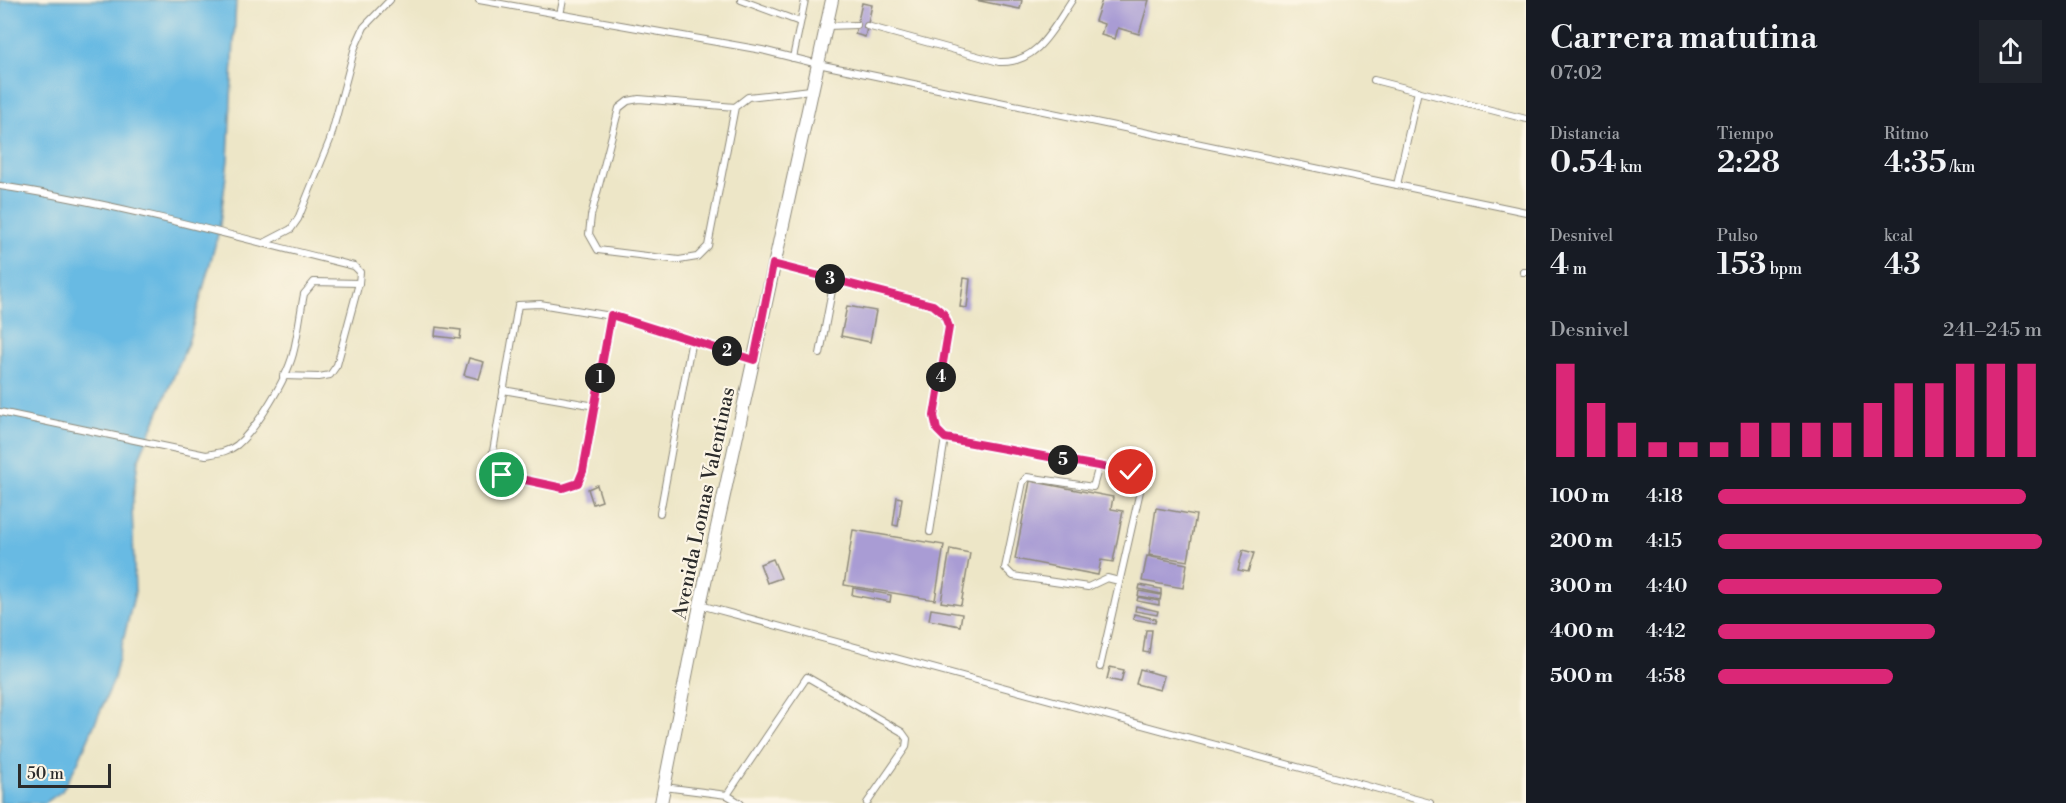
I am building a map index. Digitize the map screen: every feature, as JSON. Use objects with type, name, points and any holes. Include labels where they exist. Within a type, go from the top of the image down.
[{"type":"street","name":"Avenida Lomas Valentinas","points":[[661,803],[700,605],[832,0]]},
{"type":"lane","points":[[263,244],[291,229],[298,219],[330,140],[355,47],[364,27],[390,0]]},
{"type":"lane","points":[[479,0],[762,50],[818,64],[1526,212]]},
{"type":"lane","points":[[560,15],[563,0]]},
{"type":"lane","points":[[741,0],[800,22]]},
{"type":"lane","points":[[793,58],[805,0]]},
{"type":"lane","points":[[867,26],[999,62],[1011,62],[1026,58],[1039,48],[1072,0]]},
{"type":"lane","points":[[826,26],[857,25]]},
{"type":"lane","points":[[1374,80],[1526,119]]},
{"type":"lane","points":[[735,107],[639,99],[628,101],[620,108],[591,216],[589,234],[598,250],[679,260],[697,257],[708,246],[735,107],[748,97],[811,90]]},
{"type":"lane","points":[[1397,185],[1418,91]]},
{"type":"lane","points":[[0,186],[109,205],[354,266],[360,272],[359,283],[337,365],[330,375],[283,376]]},
{"type":"lane","points":[[773,264],[933,305],[944,314],[949,327],[934,416],[937,430],[945,438],[1131,472],[1138,479],[1140,491],[1100,667]]},
{"type":"lane","points":[[820,354],[834,280]]},
{"type":"lane","points":[[0,412],[206,455],[220,453],[235,446],[251,430],[283,376],[293,356],[304,294],[308,286],[314,282],[359,283]]},
{"type":"lane","points":[[611,315],[583,471],[578,483],[563,488],[502,475],[492,469],[491,463],[518,305],[540,304],[611,315],[754,360]]},
{"type":"lane","points":[[660,513],[692,339]]},
{"type":"lane","points":[[503,390],[595,406]]},
{"type":"lane","points":[[930,532],[945,438]]},
{"type":"lane","points":[[1098,466],[1093,487],[1027,477],[1023,482],[1005,568],[1008,574],[1013,576],[1088,587],[1107,578],[1119,581]]},
{"type":"lane","points":[[700,605],[1430,803]]},
{"type":"lane","points":[[727,795],[807,677],[902,732],[907,739],[906,747],[867,803]]},
{"type":"lane","points":[[664,787],[727,795],[740,803]]},
{"type":"water","points":[[0,0],[236,0],[228,160],[219,231],[188,343],[138,461],[132,507],[135,592],[113,682],[78,762],[62,791],[45,803],[0,803]]},
{"type":"building","points":[[975,0],[1022,0],[1020,9]]},
{"type":"building","points":[[1102,0],[1149,0],[1139,34],[1118,28],[1115,39],[1101,35],[1104,24],[1095,21]]},
{"type":"building","points":[[862,3],[872,5],[865,37],[855,34]]},
{"type":"building","points":[[964,278],[970,279],[967,308],[960,307]]},
{"type":"building","points":[[847,306],[876,311],[870,342],[841,336]]},
{"type":"building","points":[[436,327],[461,330],[460,339],[435,336]]},
{"type":"building","points":[[469,358],[484,362],[479,379],[464,375]]},
{"type":"building","points":[[1030,481],[1113,497],[1111,509],[1123,511],[1113,562],[1101,560],[1098,575],[1015,559]]},
{"type":"building","points":[[597,485],[602,501],[593,504],[588,489]]},
{"type":"building","points":[[897,497],[902,498],[898,526],[893,525]]},
{"type":"building","points":[[1156,508],[1196,515],[1188,561],[1149,555]]},
{"type":"building","points":[[853,530],[944,545],[935,600],[844,585]]},
{"type":"building","points":[[950,549],[970,553],[961,605],[941,602]]},
{"type":"building","points":[[1243,550],[1254,553],[1248,572],[1238,570]]},
{"type":"building","points":[[1147,556],[1187,564],[1183,588],[1142,581]]},
{"type":"building","points":[[773,559],[781,578],[767,583],[760,564]]},
{"type":"building","points":[[1140,585],[1161,589],[1161,594],[1139,589]]},
{"type":"building","points":[[853,588],[891,595],[890,602],[852,595]]},
{"type":"building","points":[[1139,591],[1161,595],[1160,600],[1138,596]]},
{"type":"building","points":[[1138,597],[1159,601],[1159,605],[1137,601]]},
{"type":"building","points":[[1136,606],[1158,611],[1157,615],[1135,611]]},
{"type":"building","points":[[931,609],[962,614],[960,626],[929,620]]},
{"type":"building","points":[[1134,614],[1156,619],[1155,623],[1133,619]]},
{"type":"building","points":[[1146,630],[1152,630],[1149,653],[1143,652]]},
{"type":"building","points":[[1110,667],[1124,670],[1121,682],[1107,679]]},
{"type":"building","points":[[1140,669],[1164,676],[1160,690],[1136,684]]},
{"type":"route","points":[[502,475],[563,488],[578,483],[583,471],[611,315],[754,360],[773,264],[933,305],[944,314],[949,327],[934,416],[937,430],[945,438],[1131,472]]}]
